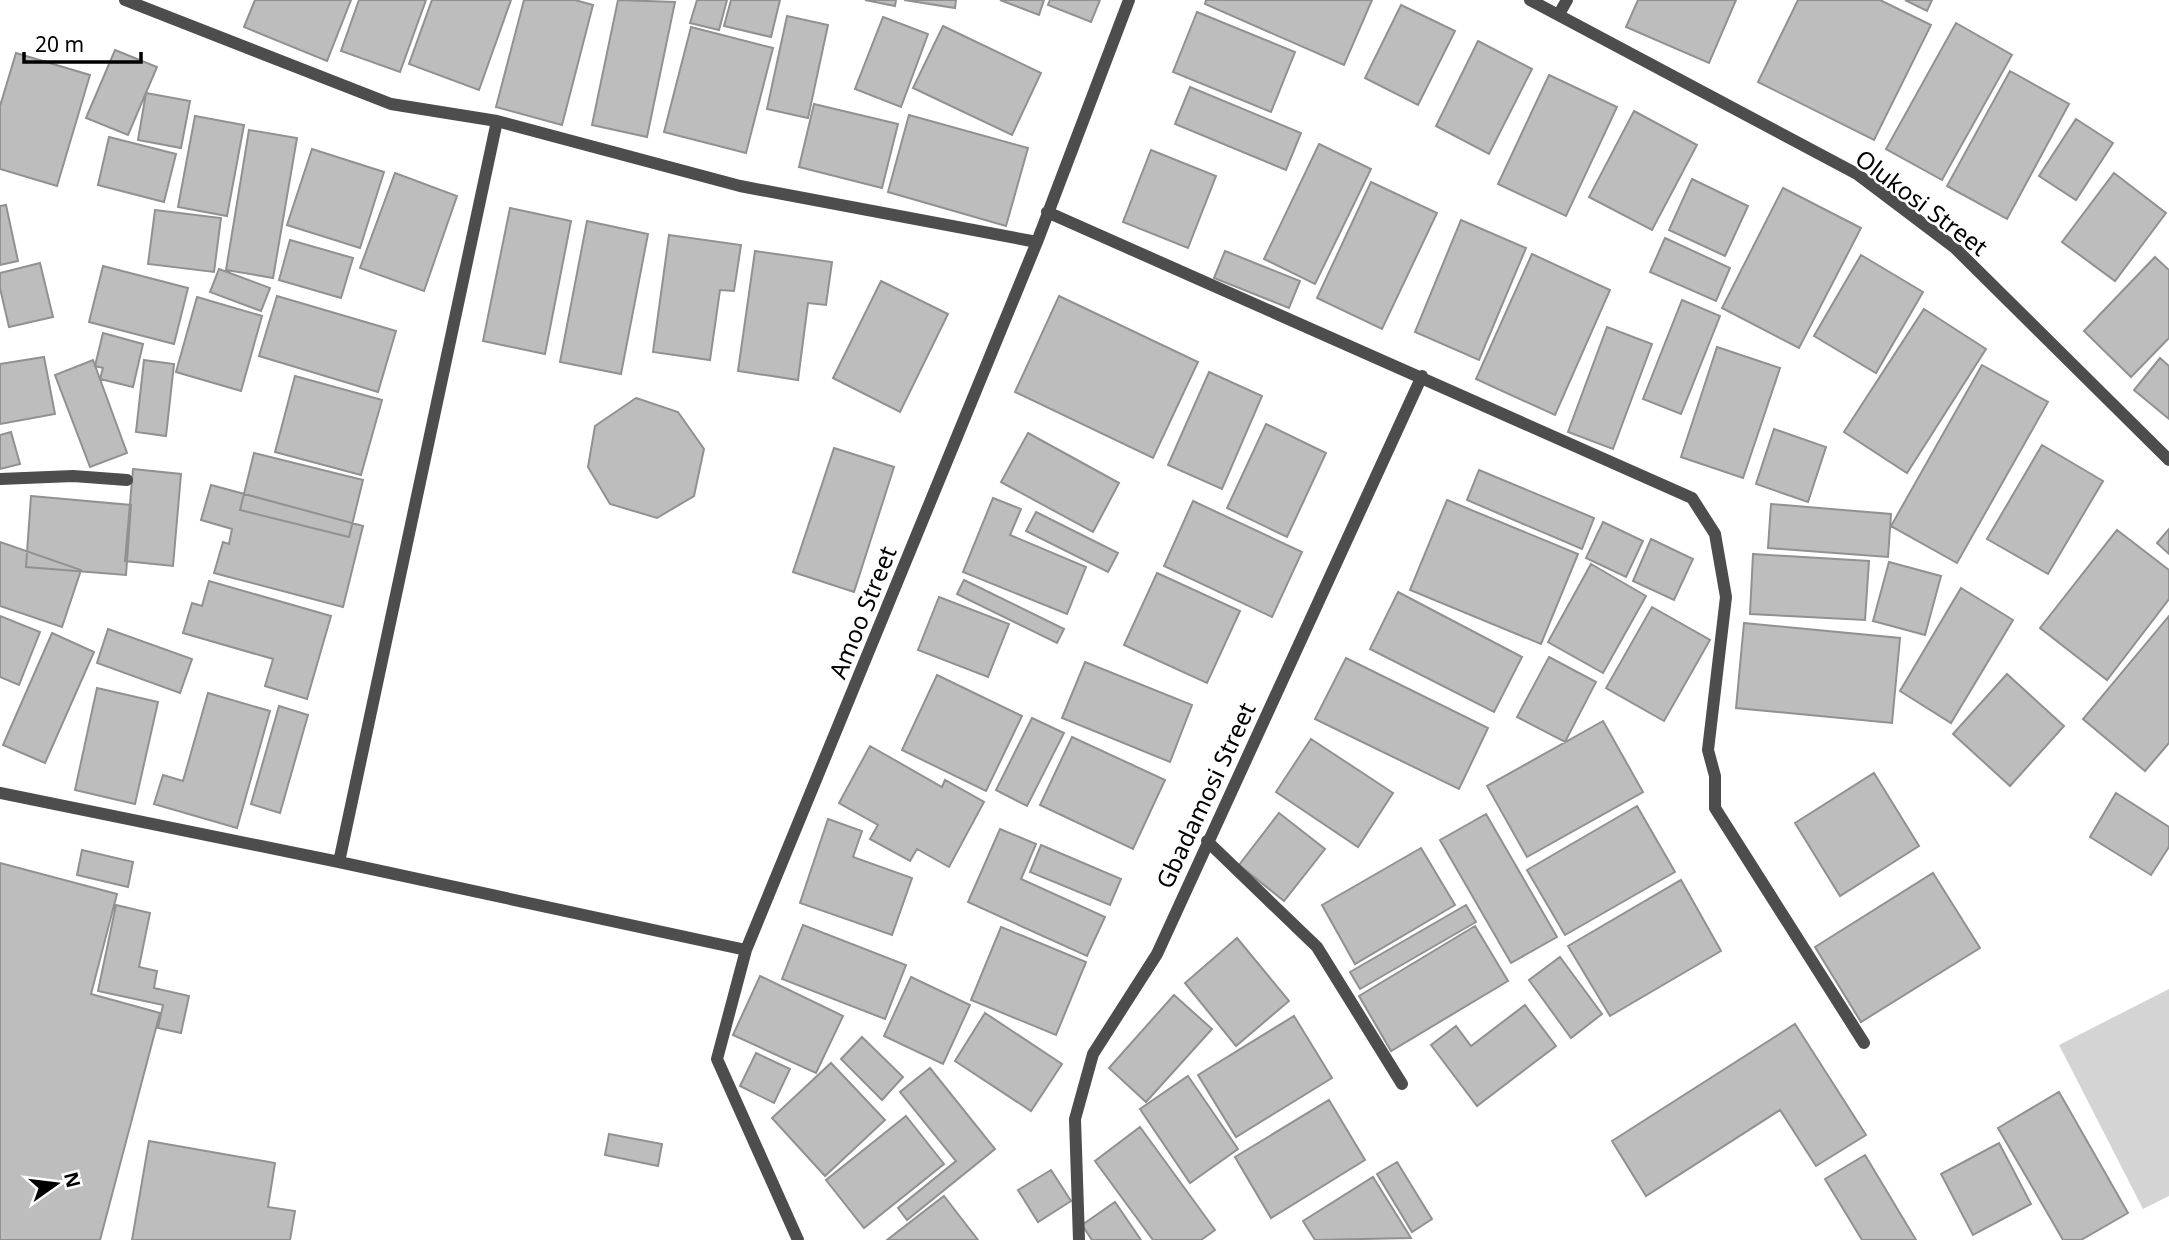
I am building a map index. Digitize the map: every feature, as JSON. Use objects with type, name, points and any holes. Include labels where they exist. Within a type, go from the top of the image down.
[{"type":"street","points":[[125,0],[391,104],[497,121],[740,186],[1037,242]]},
{"type":"street","name":"Amoo Street","points":[[798,1240],[717,1059],[746,950],[1037,242],[1129,0]]},
{"type":"street","name":"Olukosi Street","points":[[1530,0],[1857,174],[1955,248],[2169,460]]},
{"type":"street","points":[[1559,14],[1567,0]]},
{"type":"street","points":[[339,862],[497,121]]},
{"type":"street","points":[[1047,212],[1692,498],[1715,534],[1726,597],[1707,750],[1715,776],[1715,808],[1864,1043]]},
{"type":"street","name":"Gbadamosi Street","points":[[1079,1240],[1080,1192],[1075,1119],[1093,1054],[1157,954],[1422,376]]},
{"type":"street","points":[[0,478],[73,476],[127,480]]},
{"type":"street","points":[[0,793],[339,862],[746,950]]},
{"type":"street","points":[[1207,841],[1317,947],[1402,1084]]},
{"type":"shaded area","points":[[2169,989],[2169,1196],[2143,1209],[2059,1045]]},
{"type":"building","points":[[255,0],[351,0],[327,61],[244,27]]},
{"type":"building","points":[[359,0],[426,0],[400,72],[341,51]]},
{"type":"building","points":[[432,0],[511,0],[479,90],[409,64]]},
{"type":"building","points":[[524,0],[575,0],[593,5],[562,125],[496,107]]},
{"type":"building","points":[[618,0],[675,2],[647,137],[592,125]]},
{"type":"building","points":[[697,0],[727,0],[719,30],[690,23]]},
{"type":"building","points":[[731,0],[780,0],[771,37],[724,26]]},
{"type":"building","points":[[865,0],[896,0],[895,6]]},
{"type":"building","points":[[904,0],[956,0],[955,8]]},
{"type":"building","points":[[1000,0],[1044,0],[1039,15]]},
{"type":"building","points":[[1050,0],[1100,0],[1091,22],[1048,5]]},
{"type":"building","points":[[1206,0],[1372,0],[1344,65],[1205,4]]},
{"type":"building","points":[[1638,0],[1736,0],[1709,63],[1626,27]]},
{"type":"building","points":[[1798,0],[1880,0],[1931,25],[1874,140],[1758,82]]},
{"type":"building","points":[[1905,0],[1932,0],[1927,11]]},
{"type":"building","points":[[1401,5],[1455,31],[1418,105],[1365,78]]},
{"type":"building","points":[[1197,12],[1295,52],[1271,112],[1173,72]]},
{"type":"building","points":[[787,16],[828,25],[808,118],[767,109]]},
{"type":"building","points":[[883,17],[928,34],[901,107],[855,89]]},
{"type":"building","points":[[1956,23],[2012,55],[1942,180],[1886,149]]},
{"type":"building","points":[[943,26],[1041,73],[1012,135],[913,88]]},
{"type":"building","points":[[691,27],[773,48],[746,153],[664,132]]},
{"type":"building","points":[[1478,41],[1532,69],[1489,154],[1436,126]]},
{"type":"building","points":[[115,50],[157,67],[128,135],[86,118]]},
{"type":"building","points":[[16,53],[90,75],[57,186],[0,169],[0,106]]},
{"type":"building","points":[[2010,71],[2069,104],[2007,219],[1947,186]]},
{"type":"building","points":[[1549,75],[1617,107],[1566,216],[1498,184]]},
{"type":"building","points":[[1190,87],[1301,133],[1286,170],[1175,124]]},
{"type":"building","points":[[146,93],[190,101],[181,148],[138,140]]},
{"type":"building","points":[[814,104],[898,124],[882,188],[799,167]]},
{"type":"building","points":[[1634,111],[1697,145],[1652,230],[1589,197]]},
{"type":"building","points":[[909,115],[1028,148],[1006,226],[888,192]]},
{"type":"building","points":[[195,116],[244,125],[227,216],[178,207]]},
{"type":"building","points":[[2076,119],[2113,143],[2076,200],[2039,176]]},
{"type":"building","points":[[249,130],[297,138],[273,278],[226,270]]},
{"type":"building","points":[[109,137],[176,154],[164,202],[98,185]]},
{"type":"building","points":[[1319,144],[1371,169],[1315,284],[1264,259]]},
{"type":"building","points":[[312,149],[384,172],[360,248],[287,225]]},
{"type":"building","points":[[1151,150],[1216,176],[1188,248],[1123,222]]},
{"type":"building","points":[[395,173],[457,196],[424,291],[360,268]]},
{"type":"building","points":[[2114,173],[2166,213],[2115,281],[2062,242]]},
{"type":"building","points":[[1692,179],[1748,206],[1725,256],[1669,230]]},
{"type":"building","points":[[1371,182],[1437,213],[1382,329],[1317,298]]},
{"type":"building","points":[[1783,188],[1861,228],[1799,348],[1722,308]]},
{"type":"building","points":[[6,205],[18,261],[0,265],[0,206]]},
{"type":"building","points":[[510,208],[571,221],[545,354],[483,341]]},
{"type":"building","points":[[155,210],[221,218],[214,272],[148,264]]},
{"type":"building","points":[[1461,220],[1526,248],[1479,360],[1415,332]]},
{"type":"building","points":[[587,221],[648,234],[621,374],[560,362]]},
{"type":"building","points":[[669,235],[741,245],[734,291],[720,290],[710,360],[653,352]]},
{"type":"building","points":[[1665,238],[1730,268],[1716,301],[1650,272]]},
{"type":"building","points":[[290,240],[353,258],[341,298],[279,280]]},
{"type":"building","points":[[755,251],[832,262],[826,305],[808,303],[798,380],[738,371]]},
{"type":"building","points":[[1225,251],[1300,281],[1289,308],[1214,278]]},
{"type":"building","points":[[1532,254],[1610,290],[1555,415],[1476,379]]},
{"type":"building","points":[[1861,255],[1923,292],[1876,373],[1814,336]]},
{"type":"building","points":[[2155,257],[2169,270],[2169,338],[2131,377],[2084,331]]},
{"type":"building","points":[[40,263],[53,317],[9,327],[0,288],[0,273]]},
{"type":"building","points":[[103,266],[188,288],[174,344],[89,322]]},
{"type":"building","points":[[219,269],[270,288],[261,311],[210,292]]},
{"type":"building","points":[[881,281],[948,314],[900,412],[833,378]]},
{"type":"building","points":[[277,296],[396,331],[378,392],[259,356]]},
{"type":"building","points":[[1059,296],[1198,362],[1153,458],[1015,392]]},
{"type":"building","points":[[197,297],[262,316],[241,391],[176,372]]},
{"type":"building","points":[[1682,300],[1720,316],[1681,414],[1643,399]]},
{"type":"building","points":[[1924,309],[1986,349],[1907,473],[1844,432]]},
{"type":"building","points":[[1607,327],[1652,344],[1613,449],[1568,432]]},
{"type":"building","points":[[103,333],[143,344],[133,387],[100,379],[103,368],[95,366]]},
{"type":"building","points":[[1717,347],[1780,368],[1743,478],[1681,457]]},
{"type":"building","points":[[44,357],[55,414],[0,424],[0,364]]},
{"type":"building","points":[[2160,358],[2169,366],[2169,419],[2134,390]]},
{"type":"building","points":[[93,360],[127,453],[90,467],[55,375]]},
{"type":"building","points":[[144,360],[174,364],[166,436],[136,432]]},
{"type":"building","points":[[1982,365],[2048,402],[1957,563],[1891,526]]},
{"type":"building","points":[[1209,372],[1262,396],[1222,489],[1168,465]]},
{"type":"building","points":[[295,376],[382,400],[361,475],[275,452]]},
{"type":"building","points":[[636,398],[678,412],[704,449],[694,496],[657,518],[610,504],[588,467],[595,426]]},
{"type":"building","points":[[1266,424],[1326,453],[1287,537],[1227,508]]},
{"type":"building","points":[[1774,429],[1826,447],[1808,502],[1756,484]]},
{"type":"building","points":[[11,432],[20,464],[0,469],[0,435]]},
{"type":"building","points":[[1028,433],[1119,483],[1093,532],[1001,482]]},
{"type":"building","points":[[2042,445],[2103,481],[2048,574],[1987,539]]},
{"type":"building","points":[[834,448],[894,467],[854,592],[793,572]]},
{"type":"building","points":[[254,453],[363,480],[349,537],[240,510]]},
{"type":"building","points":[[133,469],[181,474],[173,566],[125,561]]},
{"type":"building","points":[[1479,470],[1594,518],[1582,549],[1467,500]]},
{"type":"building","points":[[211,485],[363,526],[343,607],[214,573],[223,542],[229,544],[232,529],[201,520]]},
{"type":"building","points":[[31,496],[131,505],[126,575],[26,567]]},
{"type":"building","points":[[993,498],[1021,509],[1010,535],[1086,567],[1067,614],[963,572]]},
{"type":"building","points":[[1447,500],[1578,554],[1541,644],[1410,590]]},
{"type":"building","points":[[1193,501],[1302,552],[1272,617],[1164,566]]},
{"type":"building","points":[[1771,504],[1891,514],[1888,557],[1768,548]]},
{"type":"building","points":[[1036,512],[1118,553],[1108,572],[1026,531]]},
{"type":"building","points":[[1603,522],[1643,541],[1626,577],[1586,558]]},
{"type":"building","points":[[2169,529],[2169,554],[2157,543]]},
{"type":"building","points":[[2117,530],[2169,570],[2169,599],[2107,680],[2040,628]]},
{"type":"building","points":[[1651,539],[1693,559],[1674,600],[1633,581]]},
{"type":"building","points":[[0,542],[81,570],[62,627],[0,606]]},
{"type":"building","points":[[1753,554],[1869,561],[1865,620],[1750,614]]},
{"type":"building","points":[[1889,562],[1941,576],[1925,635],[1873,621]]},
{"type":"building","points":[[1591,564],[1646,596],[1603,673],[1548,642]]},
{"type":"building","points":[[1157,573],[1240,611],[1207,683],[1124,645]]},
{"type":"building","points":[[964,580],[1064,629],[1057,643],[957,594]]},
{"type":"building","points":[[209,581],[331,616],[307,699],[265,686],[273,659],[183,633],[192,603],[202,606]]},
{"type":"building","points":[[1961,588],[2013,620],[1951,723],[1900,691]]},
{"type":"building","points":[[1398,592],[1522,657],[1494,712],[1370,649]]},
{"type":"building","points":[[939,597],[1009,624],[988,677],[918,650]]},
{"type":"building","points":[[1652,607],[1710,640],[1664,721],[1606,688]]},
{"type":"building","points":[[0,616],[40,632],[19,685],[0,677]]},
{"type":"building","points":[[2169,616],[2169,743],[2145,771],[2083,719]]},
{"type":"building","points":[[1744,623],[1900,638],[1892,723],[1736,708]]},
{"type":"building","points":[[108,629],[192,659],[180,693],[97,663]]},
{"type":"building","points":[[52,633],[94,652],[45,763],[3,745]]},
{"type":"building","points":[[1549,657],[1596,682],[1565,742],[1517,717]]},
{"type":"building","points":[[1346,658],[1488,728],[1459,789],[1315,719]]},
{"type":"building","points":[[1085,662],[1192,705],[1170,762],[1062,718]]},
{"type":"building","points":[[2007,674],[2064,726],[2010,786],[1953,734]]},
{"type":"building","points":[[937,675],[1022,716],[986,791],[902,750]]},
{"type":"building","points":[[97,688],[158,702],[135,804],[75,790]]},
{"type":"building","points":[[208,693],[270,711],[237,828],[154,804],[163,775],[183,781]]},
{"type":"building","points":[[279,706],[308,715],[280,813],[251,804]]},
{"type":"building","points":[[1032,718],[1064,733],[1027,806],[996,790]]},
{"type":"building","points":[[1603,721],[1643,792],[1527,857],[1487,786]]},
{"type":"building","points":[[1072,737],[1165,780],[1133,849],[1040,805]]},
{"type":"building","points":[[1311,739],[1393,793],[1358,847],[1276,792]]},
{"type":"building","points":[[870,746],[942,787],[945,780],[984,802],[949,867],[917,849],[910,861],[870,839],[878,825],[839,803]]},
{"type":"building","points":[[1874,773],[1919,846],[1840,896],[1795,823]]},
{"type":"building","points":[[2116,793],[2169,827],[2169,847],[2151,875],[2090,837]]},
{"type":"building","points":[[1637,806],[1675,872],[1565,935],[1527,870]]},
{"type":"building","points":[[1279,813],[1325,849],[1284,901],[1239,865]]},
{"type":"building","points":[[1486,814],[1557,937],[1511,963],[1440,840]]},
{"type":"building","points":[[828,819],[862,831],[853,857],[912,878],[892,935],[800,903]]},
{"type":"building","points":[[1000,829],[1036,844],[1021,879],[1105,917],[1087,956],[968,902]]},
{"type":"building","points":[[1041,845],[1121,879],[1110,905],[1030,872]]},
{"type":"building","points":[[1421,848],[1455,905],[1355,964],[1322,905]]},
{"type":"building","points":[[82,850],[133,862],[128,887],[77,875]]},
{"type":"building","points":[[0,863],[117,894],[91,994],[160,1013],[100,1240],[0,1240]]},
{"type":"building","points":[[1933,873],[1980,948],[1861,1022],[1815,947]]},
{"type":"building","points":[[1681,880],[1721,951],[1610,1016],[1568,946]]},
{"type":"building","points":[[116,905],[150,913],[139,967],[157,971],[154,988],[189,996],[181,1033],[158,1028],[163,1005],[98,991]]},
{"type":"building","points":[[1466,905],[1476,922],[1360,989],[1350,972]]},
{"type":"building","points":[[803,925],[906,965],[885,1019],[782,979]]},
{"type":"building","points":[[1475,926],[1508,981],[1391,1051],[1359,996]]},
{"type":"building","points":[[1001,927],[1086,962],[1056,1035],[971,1000]]},
{"type":"building","points":[[1237,938],[1289,1001],[1236,1046],[1185,983]]},
{"type":"building","points":[[1560,957],[1602,1014],[1571,1038],[1529,980]]},
{"type":"building","points":[[760,976],[843,1016],[816,1073],[733,1035]]},
{"type":"building","points":[[911,977],[970,1005],[943,1064],[884,1036]]},
{"type":"building","points":[[1174,995],[1212,1029],[1146,1102],[1109,1068]]},
{"type":"building","points":[[1525,1005],[1556,1046],[1477,1106],[1431,1045],[1456,1026],[1471,1046]]},
{"type":"building","points":[[985,1013],[1062,1064],[1031,1111],[955,1061]]},
{"type":"building","points":[[1294,1016],[1332,1078],[1236,1137],[1198,1075]]},
{"type":"building","points":[[1795,1024],[1866,1135],[1816,1166],[1780,1110],[1646,1196],[1612,1141]]},
{"type":"building","points":[[862,1037],[903,1077],[882,1100],[841,1059]]},
{"type":"building","points":[[756,1053],[790,1069],[774,1103],[740,1086]]},
{"type":"building","points":[[831,1063],[885,1120],[825,1176],[772,1118]]},
{"type":"building","points":[[930,1068],[995,1149],[907,1220],[898,1208],[956,1161],[900,1092]]},
{"type":"building","points":[[1188,1076],[1238,1149],[1190,1183],[1140,1109]]},
{"type":"building","points":[[2059,1092],[2128,1213],[2081,1240],[2063,1240],[1998,1128]]},
{"type":"building","points":[[1329,1100],[1365,1160],[1271,1218],[1235,1157]]},
{"type":"building","points":[[906,1116],[944,1164],[864,1228],[826,1180]]},
{"type":"building","points":[[1140,1127],[1215,1230],[1201,1240],[1153,1240],[1095,1161]]},
{"type":"building","points":[[609,1134],[662,1144],[658,1166],[605,1155]]},
{"type":"building","points":[[149,1141],[275,1163],[268,1207],[295,1211],[290,1240],[132,1240]]},
{"type":"building","points":[[1999,1143],[2031,1204],[1973,1235],[1941,1174]]},
{"type":"building","points":[[1865,1155],[1916,1240],[1862,1240],[1825,1179]]},
{"type":"building","points":[[1397,1162],[1432,1219],[1412,1232],[1377,1174]]},
{"type":"building","points":[[1051,1170],[1071,1201],[1038,1222],[1018,1190]]},
{"type":"building","points":[[1373,1177],[1411,1238],[1315,1240],[1303,1221]]},
{"type":"building","points":[[944,1196],[978,1240],[887,1240]]},
{"type":"building","points":[[1115,1202],[1141,1240],[1092,1240],[1082,1225]]}]
